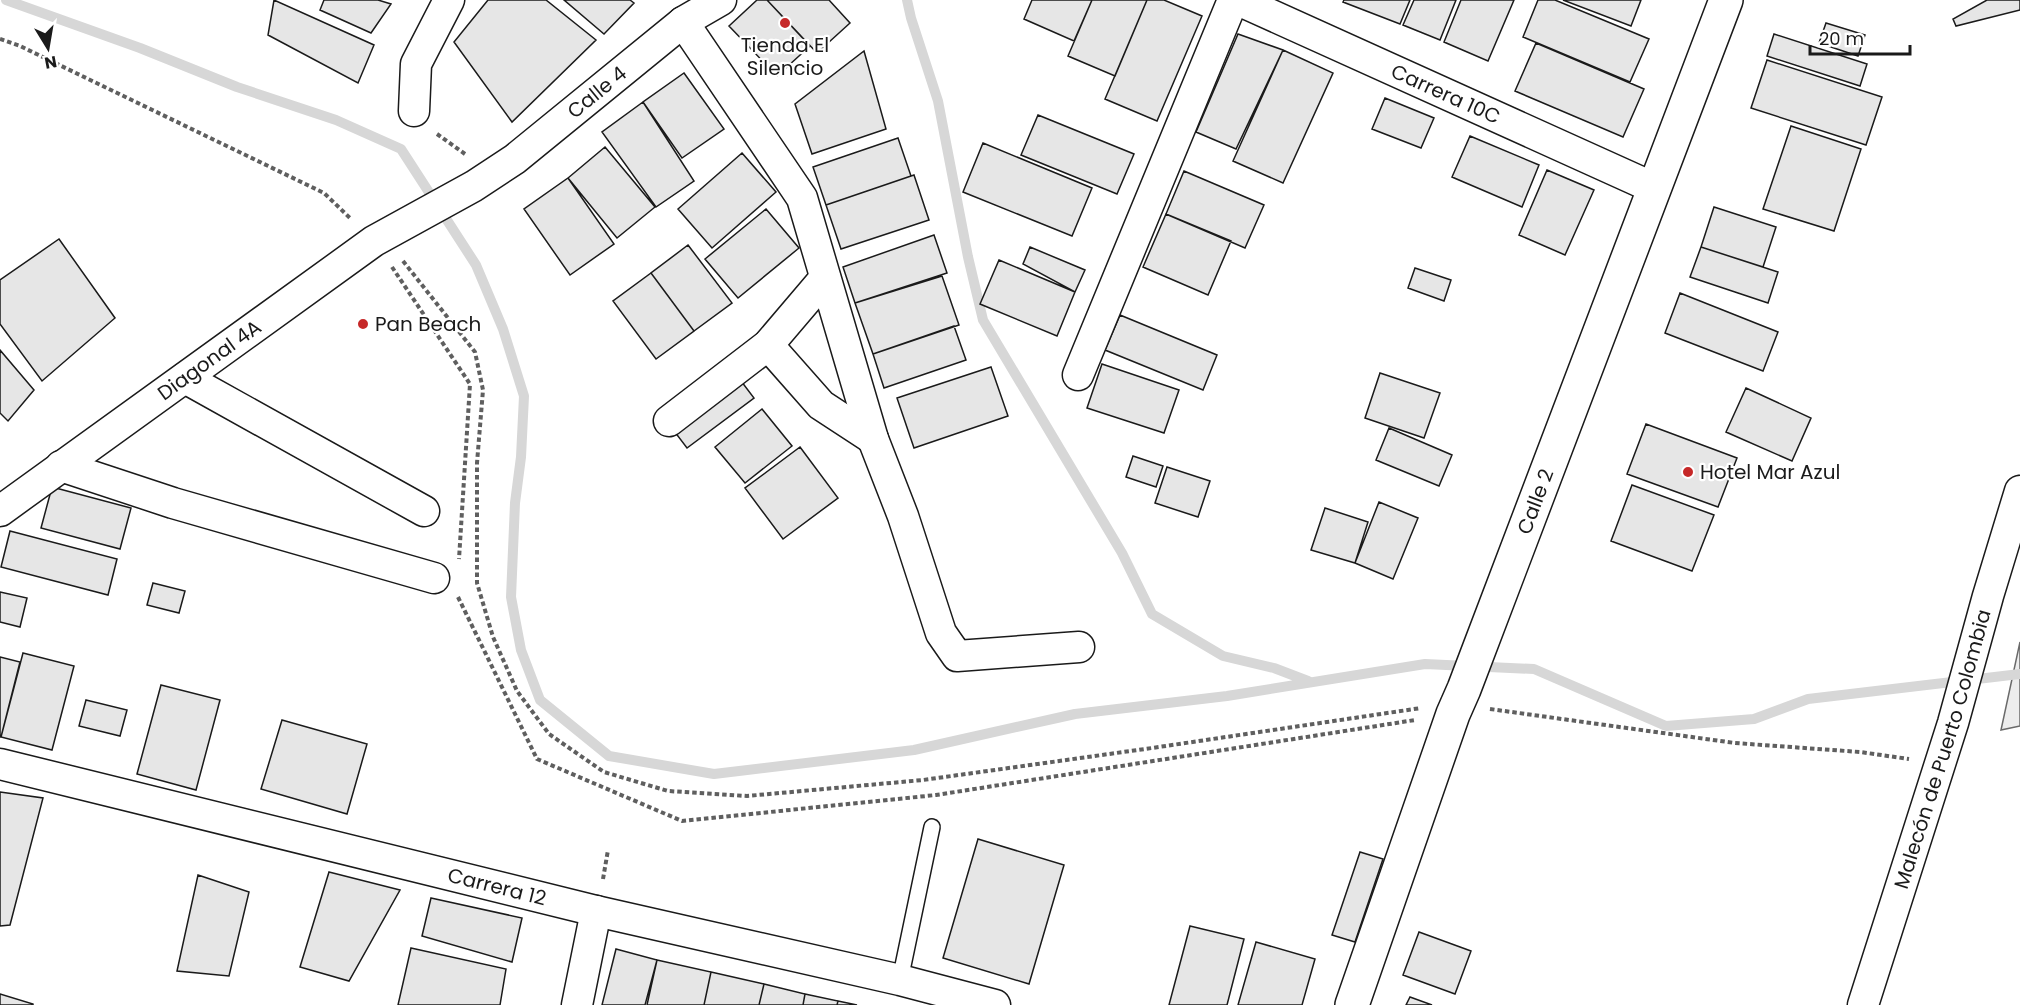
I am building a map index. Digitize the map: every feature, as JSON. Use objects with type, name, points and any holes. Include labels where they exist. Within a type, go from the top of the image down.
[{"type":"street","points":[[414,111],[416,64],[449,0]]},
{"type":"street","name":"Calle 4","points":[[422,214],[515,159],[683,22],[721,0]]},
{"type":"street","points":[[1077,375],[1233,0]]},
{"type":"street","name":"Carrera 10C","points":[[1238,0],[1654,188]]},
{"type":"street","name":"Calle 2","points":[[1352,1005],[1458,702],[1726,0]]},
{"type":"street","points":[[683,22],[802,198],[873,439],[903,516],[941,633],[957,656],[1079,647]]},
{"type":"street","name":"Diagonal 4A","points":[[0,511],[374,241],[422,214]]},
{"type":"street","points":[[669,421],[768,345],[825,278]]},
{"type":"street","points":[[768,345],[821,405],[873,439]]},
{"type":"street","points":[[185,378],[424,511]]},
{"type":"street","points":[[61,466],[172,503],[434,578]]},
{"type":"street","name":"Malecón de Puerto Colombia","points":[[1863,1005],[1953,723],[2020,491]]},
{"type":"street","name":"Carrera 12","points":[[0,764],[596,911],[896,993],[995,1005]]},
{"type":"street","points":[[577,1005],[596,911]]},
{"type":"lane","points":[[896,993],[932,827]]},
{"type":"path","points":[[0,39],[20,46],[324,193],[374,241],[470,384],[459,560]]},
{"type":"path","points":[[414,111],[427,127],[483,180]]},
{"type":"path","points":[[457,595],[537,759],[682,821],[936,795],[1458,702]]},
{"type":"shaded area","points":[[2020,642],[2020,726],[2001,730]]},
{"type":"building","points":[[274,0],[374,45],[358,83],[268,35]]},
{"type":"building","points":[[324,0],[378,0],[391,4],[371,33],[320,10]]},
{"type":"building","points":[[488,0],[546,0],[596,40],[512,122],[454,42]]},
{"type":"building","points":[[564,0],[630,0],[634,3],[604,34]]},
{"type":"building","points":[[757,0],[767,0],[810,46],[777,76],[729,26]]},
{"type":"building","points":[[767,0],[829,0],[850,23],[817,53]]},
{"type":"building","points":[[1032,0],[1092,0],[1074,41],[1024,19]]},
{"type":"building","points":[[1092,0],[1147,0],[1115,76],[1068,56]]},
{"type":"building","points":[[1147,0],[1164,0],[1202,16],[1157,121],[1105,99]]},
{"type":"building","points":[[1344,0],[1410,0],[1400,24],[1343,2]]},
{"type":"building","points":[[1414,0],[1456,0],[1440,40],[1403,25]]},
{"type":"building","points":[[1461,0],[1514,0],[1488,61],[1444,42]]},
{"type":"building","points":[[1538,0],[1555,0],[1649,39],[1630,82],[1523,37]]},
{"type":"building","points":[[1563,0],[1641,0],[1631,26]]},
{"type":"building","points":[[1987,0],[2020,0],[2020,10],[1956,26],[1953,19]]},
{"type":"building","points":[[1826,23],[1865,35],[1858,56],[1819,43]]},
{"type":"building","points":[[1238,34],[1283,50],[1236,149],[1196,132]]},
{"type":"building","points":[[1774,34],[1867,64],[1860,86],[1767,56]]},
{"type":"building","points":[[1536,43],[1644,89],[1623,137],[1515,91]]},
{"type":"building","points":[[1283,50],[1333,73],[1283,183],[1233,161]]},
{"type":"building","points":[[864,51],[886,129],[812,154],[795,104]]},
{"type":"building","points":[[1767,60],[1882,97],[1866,145],[1751,108]]},
{"type":"building","points":[[684,73],[724,129],[682,158],[643,102]]},
{"type":"building","points":[[1385,98],[1434,118],[1421,148],[1372,129]]},
{"type":"building","points":[[643,102],[694,181],[656,207],[602,132]]},
{"type":"building","points":[[1038,115],[1134,154],[1117,194],[1021,155]]},
{"type":"building","points":[[1791,126],[1861,149],[1834,231],[1763,209]]},
{"type":"building","points":[[1470,136],[1539,165],[1522,207],[1452,177]]},
{"type":"building","points":[[898,138],[911,176],[826,205],[813,167]]},
{"type":"building","points":[[983,143],[1092,188],[1072,236],[963,192]]},
{"type":"building","points":[[605,147],[655,207],[617,238],[568,178]]},
{"type":"building","points":[[742,153],[776,192],[712,248],[678,209]]},
{"type":"building","points":[[1547,170],[1594,190],[1565,255],[1519,235]]},
{"type":"building","points":[[1184,171],[1264,205],[1245,248],[1166,214]]},
{"type":"building","points":[[914,175],[929,220],[841,249],[826,205]]},
{"type":"building","points":[[568,178],[614,244],[570,275],[524,209]]},
{"type":"building","points":[[1714,207],[1776,227],[1763,267],[1701,247]]},
{"type":"building","points":[[766,209],[799,248],[738,298],[705,259]]},
{"type":"building","points":[[1166,214],[1231,241],[1208,295],[1143,267]]},
{"type":"building","points":[[934,235],[947,273],[855,303],[843,267]]},
{"type":"building","points":[[59,239],[115,318],[42,381],[0,324],[0,280]]},
{"type":"building","points":[[688,245],[732,303],[694,331],[651,273]]},
{"type":"building","points":[[1030,247],[1085,270],[1075,292],[1023,264]]},
{"type":"building","points":[[1701,247],[1778,272],[1768,303],[1690,277]]},
{"type":"building","points":[[999,260],[1075,292],[1057,336],[980,304]]},
{"type":"building","points":[[1415,268],[1451,280],[1444,301],[1408,288]]},
{"type":"building","points":[[651,273],[694,331],[656,359],[613,301]]},
{"type":"building","points":[[942,276],[959,325],[873,354],[855,303]]},
{"type":"building","points":[[1680,293],[1778,332],[1763,371],[1665,333]]},
{"type":"building","points":[[1120,315],[1217,355],[1203,390],[1105,350]]},
{"type":"building","points":[[954,326],[966,360],[884,388],[873,354]]},
{"type":"building","points":[[0,350],[34,390],[8,421],[0,413]]},
{"type":"building","points":[[1102,364],[1179,390],[1164,433],[1087,408]]},
{"type":"building","points":[[991,367],[1008,416],[914,448],[897,398]]},
{"type":"building","points":[[735,373],[754,398],[687,448],[668,423]]},
{"type":"building","points":[[1380,373],[1440,393],[1424,438],[1365,418]]},
{"type":"building","points":[[1746,388],[1811,418],[1792,461],[1726,432]]},
{"type":"building","points":[[762,409],[792,446],[745,483],[715,447]]},
{"type":"building","points":[[1646,424],[1737,458],[1718,507],[1627,474]]},
{"type":"building","points":[[1389,428],[1452,455],[1439,486],[1376,460]]},
{"type":"building","points":[[800,447],[838,498],[783,539],[745,488]]},
{"type":"building","points":[[1133,456],[1163,466],[1156,487],[1126,477]]},
{"type":"building","points":[[1167,467],[1210,481],[1198,517],[1155,503]]},
{"type":"building","points":[[1632,485],[1714,515],[1692,571],[1611,541]]},
{"type":"building","points":[[52,487],[131,508],[120,549],[41,528]]},
{"type":"building","points":[[1379,502],[1418,518],[1393,579],[1355,563]]},
{"type":"building","points":[[1325,508],[1368,522],[1355,563],[1311,550]]},
{"type":"building","points":[[10,531],[117,559],[108,595],[1,567]]},
{"type":"building","points":[[153,583],[185,591],[179,613],[147,605]]},
{"type":"building","points":[[0,592],[27,598],[20,627],[0,622]]},
{"type":"building","points":[[23,653],[74,666],[52,750],[1,737]]},
{"type":"building","points":[[0,657],[20,662],[1,737],[0,737]]},
{"type":"building","points":[[161,685],[220,700],[196,790],[137,774]]},
{"type":"building","points":[[86,700],[127,710],[120,736],[79,726]]},
{"type":"building","points":[[282,720],[367,744],[347,814],[261,789]]},
{"type":"building","points":[[0,792],[43,798],[10,925],[0,926]]},
{"type":"building","points":[[978,839],[1064,865],[1029,984],[943,958]]},
{"type":"building","points":[[1360,852],[1383,859],[1355,942],[1332,935]]},
{"type":"building","points":[[329,872],[400,890],[349,981],[300,967]]},
{"type":"building","points":[[198,875],[249,892],[229,976],[177,971]]},
{"type":"building","points":[[431,898],[522,918],[512,962],[422,936]]},
{"type":"building","points":[[1190,926],[1244,939],[1227,1005],[1169,1005]]},
{"type":"building","points":[[1419,932],[1471,951],[1455,994],[1403,975]]},
{"type":"building","points":[[1256,942],[1315,959],[1302,1005],[1238,1005]]},
{"type":"building","points":[[411,948],[506,969],[500,1005],[398,1005]]},
{"type":"building","points":[[616,949],[657,960],[645,1005],[602,1005]]},
{"type":"building","points":[[657,960],[711,972],[704,1005],[647,1005]]},
{"type":"building","points":[[711,972],[764,984],[759,1005],[704,1005]]},
{"type":"building","points":[[764,984],[805,994],[803,1005],[759,1005]]},
{"type":"building","points":[[0,994],[33,1004],[33,1005],[0,1005]]},
{"type":"building","points":[[805,994],[838,1001],[837,1005],[803,1005]]},
{"type":"building","points":[[1410,997],[1432,1005],[1406,1005]]},
{"type":"building","points":[[838,1001],[857,1005],[837,1005]]},
{"type":"waterway","points":[[6,0],[140,48],[237,87],[336,120],[401,149],[476,265],[503,329],[524,396],[521,457],[515,503],[511,597],[521,650],[540,700],[609,756],[714,774],[914,750],[1075,714],[1227,696],[1425,664],[1534,669],[1666,726],[1754,719],[1808,699],[2020,674]]},
{"type":"waterway","points":[[907,0],[938,101],[968,257],[983,320],[1122,553],[1152,614],[1223,656],[1274,668],[1308,681]]},
{"type":"place","name":"Tienda El Silencio","points":[[785,23]]},
{"type":"place","name":"Pan Beach","points":[[363,324]]},
{"type":"place","name":"Hotel Mar Azul","points":[[1688,472]]}]
